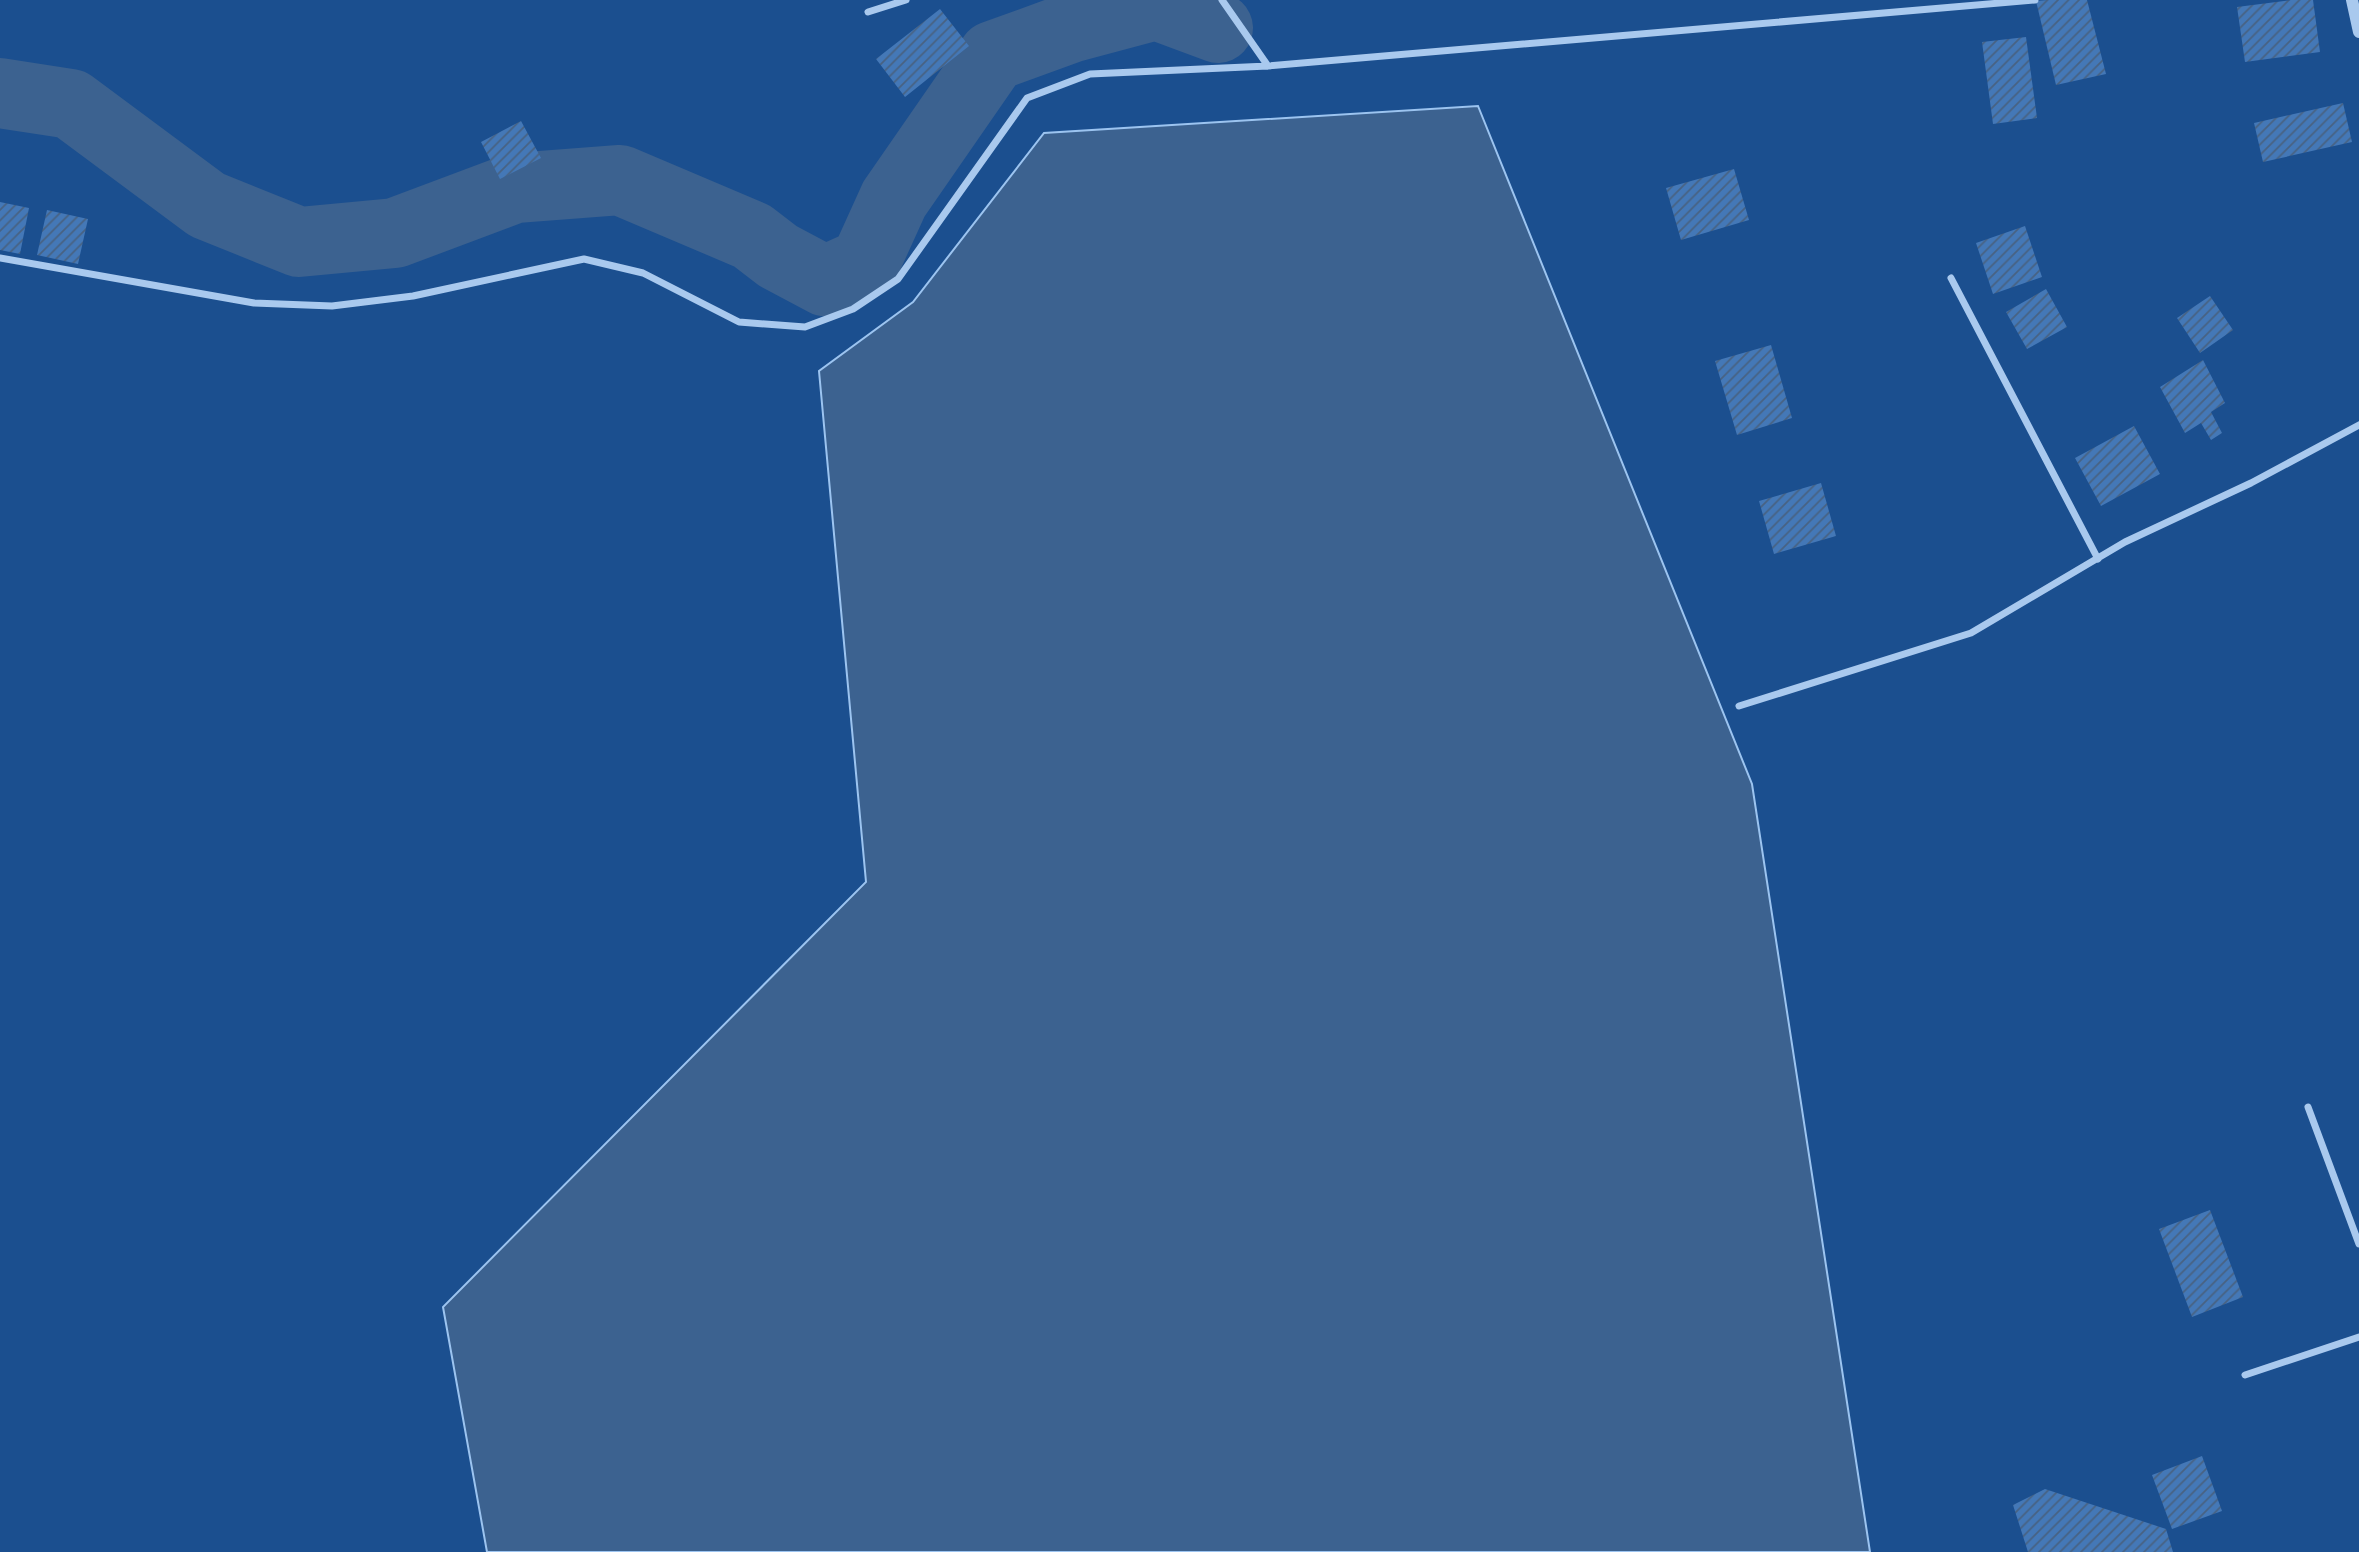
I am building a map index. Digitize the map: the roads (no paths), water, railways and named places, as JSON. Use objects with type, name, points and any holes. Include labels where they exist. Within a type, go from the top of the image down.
[{"type":"street","points":[[868,12],[906,0]]},
{"type":"street","points":[[1222,0],[1268,66]]},
{"type":"street","points":[[0,258],[254,303],[332,306],[413,296],[584,259],[643,273],[739,322],[806,327],[853,309],[898,279],[1027,99],[1090,74],[1268,66],[2035,0]]},
{"type":"street","points":[[2353,0],[2359,32]]},
{"type":"street","points":[[1951,278],[2098,559]]},
{"type":"street","points":[[1739,706],[1971,634],[2125,542],[2251,483],[2359,425]]},
{"type":"street","points":[[2308,1107],[2359,1244]]},
{"type":"street","points":[[2245,1375],[2359,1337]]},
{"type":"water","points":[[1478,106],[1752,784],[1870,1552],[487,1552],[443,1307],[866,882],[819,371],[913,302],[1044,133]]},
{"type":"waterway","points":[[0,93],[71,104],[207,205],[299,242],[395,233],[515,188],[620,180],[752,236],[778,256],[825,281],[865,263],[894,199],[993,56],[1070,28],[1156,5],[1218,28]]}]
